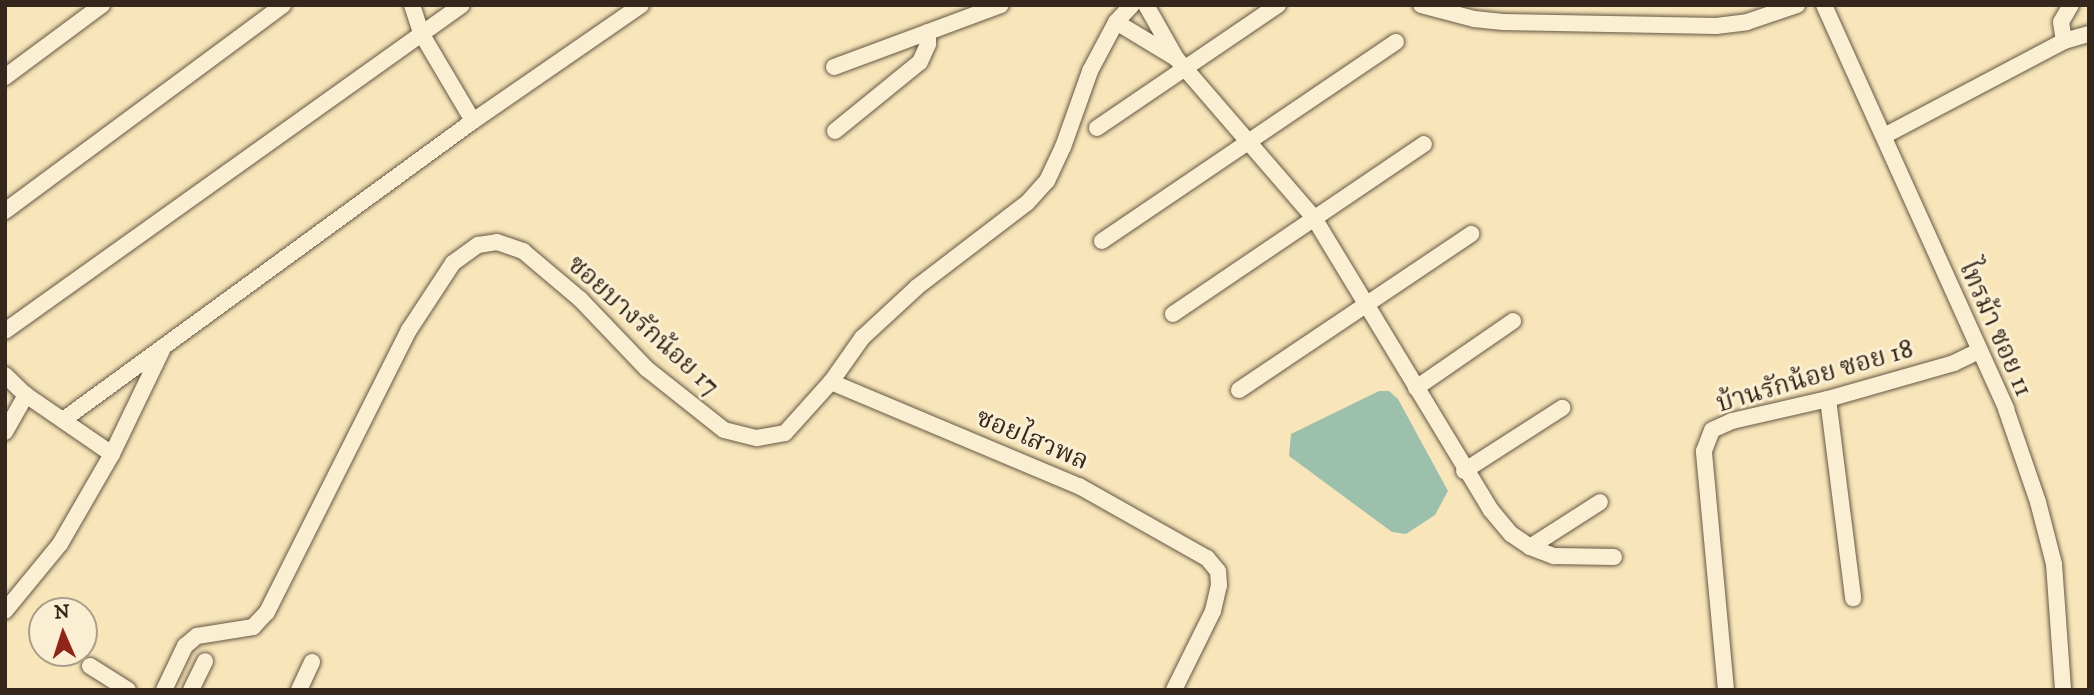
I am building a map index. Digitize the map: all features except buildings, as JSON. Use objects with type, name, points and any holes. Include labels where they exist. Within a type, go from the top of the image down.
[{"type":"street","points":[[5,77],[102,5]]},
{"type":"street","points":[[5,211],[283,5]]},
{"type":"street","points":[[412,5],[421,33],[473,121]]},
{"type":"street","points":[[5,331],[462,5]]},
{"type":"street","points":[[63,420],[473,121],[641,5]]},
{"type":"street","points":[[834,66],[1000,5]]},
{"type":"street","name":"ซอยบางรักน้อย 17","points":[[164,690],[186,646],[198,636],[253,627],[267,612],[409,330],[453,263],[478,245],[496,242],[523,251],[580,299],[647,369],[724,430],[757,438],[785,433],[831,382],[862,338],[917,287],[1027,203],[1047,181],[1090,71],[1116,22],[1132,5]]},
{"type":"street","points":[[1146,5],[1181,63],[1314,218],[1368,304],[1464,471],[1497,518],[1511,534],[1530,547],[1554,556],[1614,558]]},
{"type":"street","points":[[1097,128],[1181,63],[1278,5]]},
{"type":"street","points":[[1421,5],[1474,19],[1503,22],[1716,26],[1747,22],[1797,5]]},
{"type":"street","name":"ไทรม้า ซอย 11","points":[[1824,5],[2006,409],[2048,539],[2053,564],[2063,690]]},
{"type":"street","points":[[2064,41],[2061,22],[2071,5]]},
{"type":"street","points":[[1116,22],[1181,63]]},
{"type":"street","points":[[835,131],[920,62],[928,44],[928,32]]},
{"type":"street","points":[[1884,136],[2064,41],[2089,34]]},
{"type":"street","points":[[1102,241],[1396,42]]},
{"type":"street","points":[[1173,314],[1424,144]]},
{"type":"street","points":[[1239,390],[1471,234]]},
{"type":"street","points":[[1416,388],[1513,321]]},
{"type":"street","points":[[5,611],[60,544],[112,454],[164,347]]},
{"type":"street","name":"บ้านรักน้อย ซอย 18","points":[[1726,690],[1704,452],[1712,430],[1732,421],[1828,399],[1954,363],[1979,351]]},
{"type":"street","points":[[6,378],[26,395],[112,454]]},
{"type":"street","name":"ซอยไสวพล","points":[[831,382],[1079,486],[1207,558],[1218,570],[1219,585],[1213,611],[1174,690]]},
{"type":"street","points":[[5,432],[26,395]]},
{"type":"street","points":[[1828,399],[1853,597]]},
{"type":"street","points":[[1464,471],[1562,408]]},
{"type":"street","points":[[1530,547],[1600,502]]},
{"type":"street","points":[[191,690],[205,661]]},
{"type":"street","points":[[299,690],[312,662]]},
{"type":"street","points":[[92,667],[128,690]]},
{"type":"shaded area","points":[[1379,391],[1389,391],[1398,399],[1448,491],[1435,515],[1406,534],[1392,532],[1289,456],[1291,434]]}]
